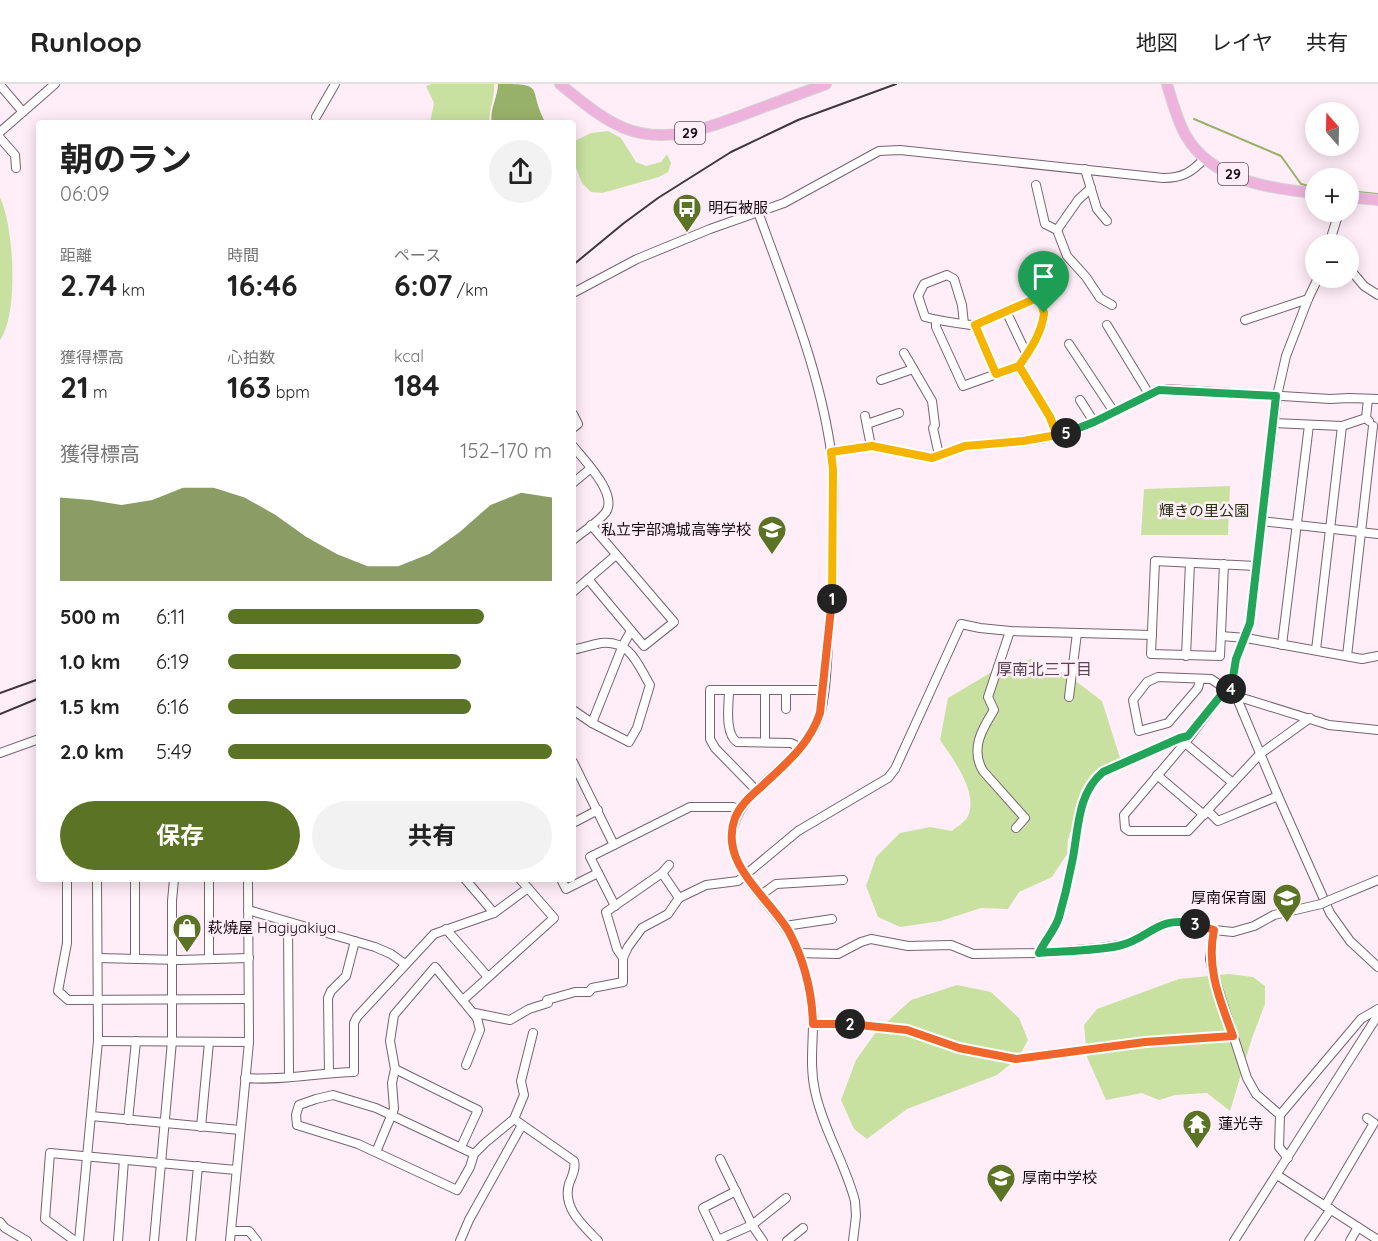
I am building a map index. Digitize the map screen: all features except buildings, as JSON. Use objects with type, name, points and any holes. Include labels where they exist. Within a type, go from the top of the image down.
[{"type":"main road","name":"29","points":[[560,84],[594,111],[622,128],[644,134],[671,136],[708,128],[826,84]]},
{"type":"main road","name":"29","points":[[1167,84],[1176,114],[1190,143],[1205,158],[1228,172],[1259,185],[1305,193]]},
{"type":"main road","points":[[1359,198],[1378,200]]},
{"type":"street","points":[[316,117],[335,84]]},
{"type":"street","points":[[0,85],[23,112]]},
{"type":"street","points":[[0,132],[52,85]]},
{"type":"street","points":[[0,138],[15,155],[16,168]]},
{"type":"street","points":[[576,291],[637,259],[710,229],[784,203],[872,154],[888,149],[1174,178],[1193,171],[1205,158]]},
{"type":"street","points":[[1085,169],[1097,209],[1107,221]]},
{"type":"street","points":[[1036,185],[1045,224],[1057,230],[1067,256],[1086,277],[1100,298],[1112,305]]},
{"type":"street","points":[[1057,230],[1078,200],[1091,188]]},
{"type":"street","points":[[758,212],[801,330],[822,407],[833,470],[833,564],[823,690],[820,713],[815,728],[801,748],[740,810],[734,825],[732,840],[736,860],[784,926],[798,953],[810,993],[813,1024],[812,1076],[819,1107],[855,1201],[853,1241]]},
{"type":"street","points":[[936,320],[936,327],[963,386],[1019,366],[1043,323],[1043,307],[1039,297],[975,325],[964,324],[936,320],[925,316],[918,296],[924,284],[947,275],[954,279],[962,305],[964,324]]},
{"type":"street","points":[[1359,280],[1378,295]]},
{"type":"street","points":[[1310,718],[1260,754],[1188,831],[1129,831],[1125,828],[1124,815],[1231,691],[1236,659],[1250,623],[1276,396],[1286,356],[1313,288]]},
{"type":"street","points":[[1245,320],[1308,299]]},
{"type":"street","points":[[1006,311],[1027,355]]},
{"type":"street","points":[[975,325],[996,374]]},
{"type":"street","points":[[1107,325],[1149,394]]},
{"type":"street","points":[[1069,344],[1114,412]]},
{"type":"street","points":[[904,353],[932,400],[935,425],[933,428],[939,455]]},
{"type":"street","points":[[1019,366],[1050,417],[1057,435]]},
{"type":"street","points":[[881,380],[913,369]]},
{"type":"street","points":[[831,452],[872,446],[926,458],[965,446],[1023,441],[1057,435],[1094,422],[1149,394],[1167,389],[1330,399],[1378,399]]},
{"type":"street","points":[[1366,418],[1368,399]]},
{"type":"street","points":[[1080,400],[1094,422]]},
{"type":"street","points":[[872,446],[866,420],[899,413]]},
{"type":"street","points":[[1273,423],[1342,426],[1366,418]]},
{"type":"street","points":[[1347,656],[1360,532],[1375,427],[1366,418]]},
{"type":"street","points":[[1282,645],[1309,425]]},
{"type":"street","points":[[1316,650],[1342,426]]},
{"type":"street","points":[[576,450],[606,490],[608,499],[605,513],[576,538]]},
{"type":"street","points":[[576,480],[591,468]]},
{"type":"street","points":[[1261,521],[1378,534]]},
{"type":"street","points":[[588,579],[644,646],[674,622],[591,525]]},
{"type":"street","points":[[576,589],[616,555]]},
{"type":"street","points":[[1224,564],[1220,656],[1151,654],[1155,561],[1224,564],[1256,566]]},
{"type":"street","points":[[1186,656],[1190,563]]},
{"type":"street","points":[[622,958],[638,933],[668,914],[679,898],[706,885],[738,881],[798,831],[891,774],[961,624],[1010,631],[1152,635]]},
{"type":"street","points":[[592,723],[623,645],[631,631]]},
{"type":"street","points":[[1010,631],[988,697],[993,710],[979,738],[977,755],[984,771],[1025,819],[1016,828]]},
{"type":"street","points":[[1069,697],[1077,633]]},
{"type":"street","points":[[1221,636],[1246,638],[1362,659],[1378,656]]},
{"type":"street","points":[[576,651],[601,643],[623,645],[632,654],[650,685],[637,728],[629,742],[576,712]]},
{"type":"street","points":[[998,666],[1072,669]]},
{"type":"street","points":[[1200,680],[1198,688],[1168,723],[1140,732],[1133,700],[1147,682],[1158,677],[1211,679],[1231,691],[1329,725],[1378,730]]},
{"type":"street","points":[[757,791],[715,748],[710,739],[710,690],[823,690]]},
{"type":"street","points":[[729,690],[730,730],[733,739],[737,742],[791,743],[801,748]]},
{"type":"street","points":[[765,690],[765,742]]},
{"type":"street","points":[[786,690],[786,709]]},
{"type":"street","points":[[1231,691],[1335,921],[1350,941],[1378,967]]},
{"type":"street","points":[[1039,953],[1058,921],[1072,865],[1076,826],[1093,782],[1103,772],[1180,738],[1187,740],[1233,783]]},
{"type":"street","points":[[0,753],[35,741]]},
{"type":"street","points":[[1157,776],[1218,820],[1278,796]]},
{"type":"street","points":[[577,779],[598,810],[614,844]]},
{"type":"street","points":[[615,906],[590,857],[690,807],[732,807],[740,810]]},
{"type":"street","points":[[576,822],[598,810]]},
{"type":"street","points":[[475,1013],[510,1020],[563,994],[589,992],[592,988],[623,982],[622,958],[606,912],[662,873],[669,865]]},
{"type":"street","points":[[562,882],[566,889],[598,873]]},
{"type":"street","points":[[662,873],[679,898]]},
{"type":"street","points":[[761,895],[776,884],[843,880]]},
{"type":"street","points":[[798,953],[838,954],[871,939],[908,946],[951,945],[973,954],[1039,953],[1117,946],[1135,940],[1153,928],[1171,922],[1189,923],[1214,930],[1233,932],[1244,930],[1274,915],[1321,904],[1378,880]]},
{"type":"street","points":[[67,882],[67,943],[58,991],[68,1000],[248,999]]},
{"type":"street","points":[[97,882],[98,1041],[87,1156],[77,1241],[45,1219],[50,1153],[87,1156],[124,1160],[161,1162],[236,1170]]},
{"type":"street","points":[[135,882],[135,959]]},
{"type":"street","points":[[154,1241],[172,1041],[174,882]]},
{"type":"street","points":[[209,882],[209,959]]},
{"type":"street","points":[[230,1241],[249,1042],[248,882]]},
{"type":"street","points":[[468,882],[494,913]]},
{"type":"street","points":[[463,1000],[554,918],[523,882]]},
{"type":"street","points":[[245,1078],[277,1080],[289,1076],[354,1072],[354,1023],[405,964],[434,934],[494,913],[528,888]]},
{"type":"street","points":[[248,910],[356,941],[391,954],[405,964]]},
{"type":"street","points":[[784,926],[832,919]]},
{"type":"street","points":[[288,921],[289,1076]]},
{"type":"street","points":[[446,929],[488,977]]},
{"type":"street","points":[[1214,930],[1210,959],[1213,973],[1251,1087],[1261,1100],[1280,1115]]},
{"type":"street","points":[[329,1073],[328,998],[331,991],[346,976],[356,941]]},
{"type":"street","points":[[98,958],[172,960],[249,958]]},
{"type":"street","points":[[376,1152],[394,1109],[392,1083],[394,1069],[390,1041],[394,1015],[435,967],[475,1013],[480,1030],[466,1065]]},
{"type":"street","points":[[1288,1158],[1279,1147],[1280,1115],[1361,1019],[1378,1009]]},
{"type":"street","points":[[1234,1241],[1378,1015]]},
{"type":"street","points":[[813,1024],[863,1024],[907,1030],[959,1048],[1016,1059],[1145,1042],[1233,1036]]},
{"type":"street","points":[[474,1154],[376,1107],[333,1095],[316,1098],[299,1106],[296,1115],[297,1125],[358,1144],[457,1190],[470,1167],[474,1154],[514,1119],[524,1095],[521,1081],[534,1033]]},
{"type":"street","points":[[98,1041],[249,1042]]},
{"type":"street","points":[[128,1120],[136,1041]]},
{"type":"street","points":[[201,1127],[209,1042]]},
{"type":"street","points":[[394,1069],[478,1110],[461,1147]]},
{"type":"street","points":[[91,1116],[240,1130]]},
{"type":"street","points":[[1309,1241],[1374,1123],[1367,1118]]},
{"type":"street","points":[[514,1119],[574,1161],[568,1187],[569,1205],[573,1214],[598,1241]]},
{"type":"street","points":[[460,1241],[469,1220],[522,1125]]},
{"type":"street","points":[[720,1159],[752,1225],[763,1241]]},
{"type":"street","points":[[118,1241],[124,1160]]},
{"type":"street","points":[[190,1241],[198,1166]]},
{"type":"street","points":[[1277,1175],[1378,1240]]},
{"type":"street","points":[[736,1191],[703,1208],[718,1240],[752,1225],[786,1198]]},
{"type":"street","points":[[0,1222],[5,1228],[27,1241]]},
{"type":"street","points":[[1350,1241],[1358,1227]]},
{"type":"street","points":[[787,1241],[802,1228]]},
{"type":"street","points":[[231,1231],[249,1231],[257,1241]]},
{"type":"green space","points":[[432,84],[494,84],[489,120],[431,120],[434,103],[426,86]]},
{"type":"green space","points":[[608,131],[621,138],[636,162],[646,166],[661,162],[667,154],[671,163],[668,172],[659,177],[602,193],[591,192],[582,183],[576,168],[576,140],[591,133]]},
{"type":"green space","points":[[0,197],[9,228],[12,291],[6,327],[0,340]]},
{"type":"green space","name":"輝きの里公園","points":[[1230,486],[1228,535],[1141,535],[1144,489]]},
{"type":"green space","points":[[1031,659],[1057,667],[1102,701],[1122,764],[1106,769],[1080,807],[1068,839],[1067,854],[1052,877],[1019,892],[1008,909],[981,908],[941,921],[900,927],[878,917],[866,886],[876,857],[900,833],[930,827],[952,831],[966,820],[970,809],[968,788],[940,740],[948,698],[995,670]]},
{"type":"green space","points":[[1229,974],[1253,977],[1265,986],[1265,1004],[1230,1111],[1207,1093],[1175,1095],[1159,1100],[1142,1093],[1106,1100],[1087,1057],[1084,1025],[1097,1009],[1179,979]]},
{"type":"green space","points":[[957,985],[991,992],[1019,1018],[1028,1040],[1018,1058],[997,1075],[907,1109],[867,1139],[854,1129],[841,1100],[856,1060],[876,1032],[911,1000]]},
{"type":"shaded area","points":[[498,84],[530,87],[534,90],[544,120],[492,120]]},
{"type":"waterway","points":[[1194,119],[1281,156],[1301,184],[1305,185]]},
{"type":"waterway","points":[[1359,192],[1378,194]]},
{"type":"railway","points":[[576,263],[658,198],[731,152],[798,120],[896,84]]},
{"type":"railway","points":[[0,693],[36,680]]},
{"type":"railway","points":[[0,714],[36,699]]},
{"type":"place","name":"明石被服","points":[[687,234]]},
{"type":"place","name":"私立宇部鴻城高等学校","points":[[772,556]]},
{"type":"place","name":"厚南保育園","points":[[1287,924]]},
{"type":"place","name":"萩焼屋 Hagiyakiya","points":[[187,954]]},
{"type":"place","name":"蓮光寺","points":[[1197,1150]]},
{"type":"place","name":"厚南中学校","points":[[1001,1204]]},
{"type":"district","name":"厚南北三丁目","points":[[1044,669]]},
{"type":"route","points":[[1044,313],[1039,297],[975,325],[996,374],[1019,366],[1050,417],[1055,428],[1057,435],[1094,422],[1159,390],[1276,396],[1250,623],[1236,659],[1231,690],[1226,689],[1188,736],[1103,772],[1093,782],[1076,826],[1072,865],[1056,927],[1039,953],[1126,944],[1153,928],[1171,922],[1179,921],[1214,930],[1210,959],[1233,1036],[1145,1042],[1016,1059],[959,1048],[907,1030],[863,1024],[813,1024],[809,985],[794,942],[778,917],[740,868],[734,853],[732,833],[735,818],[746,801],[801,748],[815,728],[820,713],[831,610],[833,564],[831,452],[872,446],[932,458],[965,446],[1040,439],[1057,435],[1050,417],[1019,366],[1043,323],[1044,313]]}]
